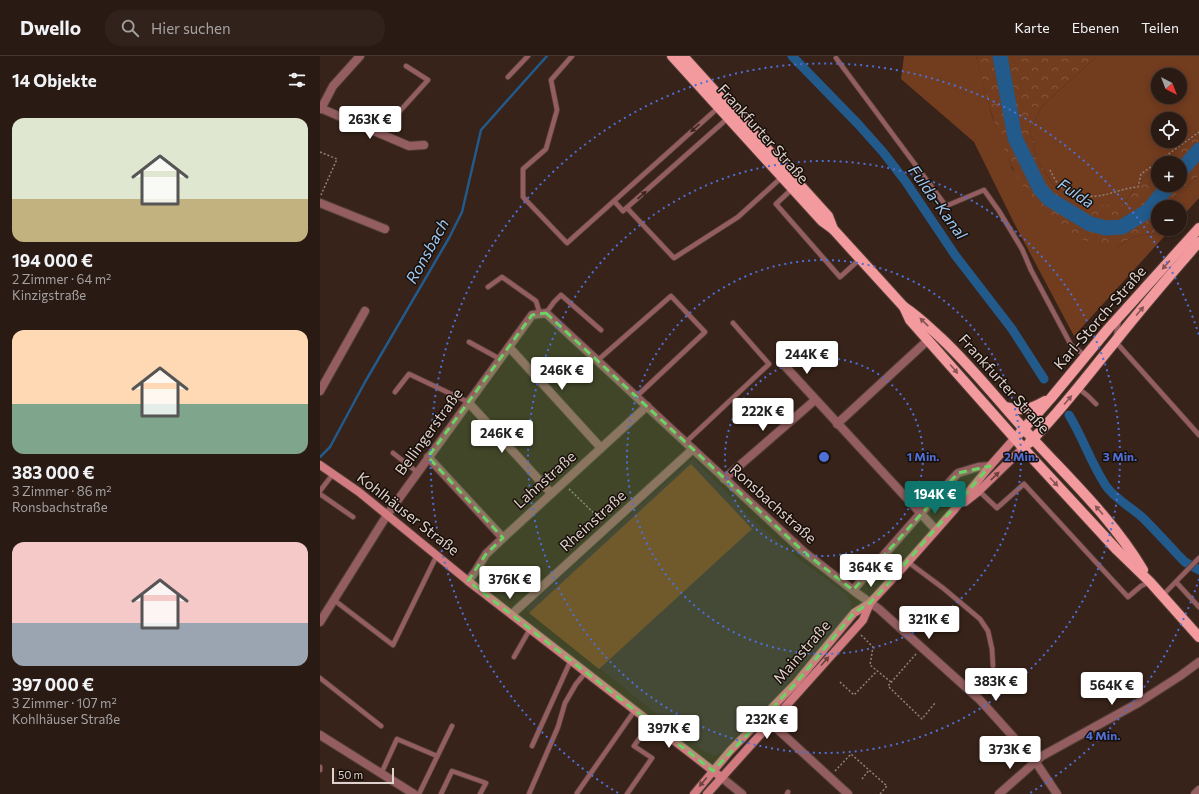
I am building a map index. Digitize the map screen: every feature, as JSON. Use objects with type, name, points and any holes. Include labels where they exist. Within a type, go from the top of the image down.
[{"type":"main road","name":"Frankfurter Straße","points":[[672,56],[722,105],[795,186],[828,216],[834,229],[904,308],[910,320],[1023,448],[1117,550],[1150,582],[1199,637]]},
{"type":"main road","name":"Frankfurter Straße","points":[[683,56],[722,105]]},
{"type":"main road","name":"Karl-Storch-Straße","points":[[1014,438],[1051,398],[1119,316],[1199,228]]},
{"type":"main road","name":"Karl-Storch-Straße","points":[[1023,448],[1078,388],[1115,341],[1199,242]]},
{"type":"main road","name":"Frankfurter Straße","points":[[904,308],[917,315],[953,349],[1100,511],[1115,528],[1150,582]]},
{"type":"main road","points":[[1006,407],[1025,410],[1051,398]]},
{"type":"main road","name":"Mainstraße","points":[[694,794],[712,771],[796,682],[854,613],[870,603],[908,562],[1014,438]]},
{"type":"main road","name":"Mainstraße","points":[[954,510],[979,491],[1023,448]]},
{"type":"main road","name":"Kohlhäuser Straße","points":[[320,464],[387,514],[468,581],[721,777]]},
{"type":"main road","name":"Mainstraße","points":[[706,794],[863,620],[870,603]]},
{"type":"street","points":[[360,56],[333,86],[320,108],[409,146],[424,145]]},
{"type":"street","points":[[320,203],[385,229]]},
{"type":"street","points":[[320,391],[365,311]]},
{"type":"street","name":"Bellingerstraße","points":[[320,622],[387,514],[417,472],[532,314],[543,313]]},
{"type":"street","name":"Ronsbachstraße","points":[[543,313],[598,360],[804,552],[897,624],[980,700],[1035,761],[1057,794]]},
{"type":"street","points":[[837,424],[928,340]]},
{"type":"street","points":[[509,347],[601,448]]},
{"type":"street","points":[[783,364],[936,530]]},
{"type":"street","points":[[724,479],[815,400]]},
{"type":"street","points":[[468,402],[551,493]]},
{"type":"street","name":"Lahnstraße","points":[[468,581],[486,554],[647,406]]},
{"type":"street","name":"Rheinstraße","points":[[512,614],[693,449]]},
{"type":"street","points":[[428,457],[503,538]]},
{"type":"street","points":[[853,590],[958,473],[978,466],[990,466]]},
{"type":"street","points":[[999,794],[1042,756],[1154,694],[1199,662]]},
{"type":"street","points":[[763,716],[848,794]]},
{"type":"street","points":[[320,735],[414,794]]},
{"type":"street","name":"Kohlhäuser Straße","points":[[721,777],[742,794]]},
{"type":"street","points":[[1195,794],[1199,790]]},
{"type":"lane","points":[[508,76],[528,56]]},
{"type":"lane","points":[[572,56],[551,80],[557,110],[546,149],[523,169],[523,197],[567,243],[722,105]]},
{"type":"lane","points":[[836,58],[946,206],[984,190],[999,211],[1022,249],[1031,270],[1071,344],[1086,356]]},
{"type":"lane","points":[[380,133],[428,80],[406,66]]},
{"type":"lane","points":[[614,201],[623,211],[732,116]]},
{"type":"lane","points":[[627,208],[674,258],[738,217],[785,175]]},
{"type":"lane","points":[[795,186],[776,204],[840,277],[860,259]]},
{"type":"lane","points":[[488,287],[502,277],[536,301],[543,313],[561,295],[601,330]]},
{"type":"lane","points":[[598,360],[671,296],[705,332],[637,396]]},
{"type":"lane","points":[[1119,316],[1115,341],[1199,435]]},
{"type":"lane","points":[[686,442],[769,364],[733,323]]},
{"type":"lane","points":[[469,342],[500,359]]},
{"type":"lane","points":[[395,392],[409,374],[468,402]]},
{"type":"lane","points":[[1078,388],[1096,404]]},
{"type":"lane","points":[[393,453],[417,472]]},
{"type":"lane","points":[[320,491],[333,474]]},
{"type":"lane","points":[[979,491],[997,508],[1024,484],[1128,598],[1141,586],[1150,582]]},
{"type":"lane","points":[[320,494],[353,517]]},
{"type":"lane","points":[[334,600],[393,645],[436,555]]},
{"type":"lane","points":[[1162,596],[1197,560]]},
{"type":"lane","points":[[908,562],[944,588],[980,619],[988,631],[992,649],[993,666]]},
{"type":"lane","points":[[1176,582],[1199,607]]},
{"type":"lane","points":[[514,657],[530,628]]},
{"type":"lane","points":[[532,746],[571,660]]},
{"type":"lane","points":[[529,794],[558,727],[565,703],[576,684],[586,672]]},
{"type":"lane","points":[[320,678],[381,726]]},
{"type":"lane","points":[[577,793],[635,710]]},
{"type":"lane","points":[[627,794],[652,758],[634,746],[651,722]]},
{"type":"lane","points":[[419,794],[452,726]]},
{"type":"lane","points":[[381,774],[397,739],[437,756]]},
{"type":"lane","points":[[441,794],[452,771],[486,783],[480,794]]},
{"type":"path","points":[[1050,170],[1061,187],[1069,193],[1091,197],[1106,196],[1126,188],[1138,187],[1141,174],[1198,132]]},
{"type":"path","points":[[320,152],[337,158],[320,197]]},
{"type":"path","points":[[563,483],[604,524]]},
{"type":"path","points":[[862,635],[873,647],[870,665],[891,682]]},
{"type":"path","points":[[917,652],[888,686],[922,718],[936,703]]},
{"type":"path","points":[[840,682],[854,695],[877,671]]},
{"type":"path","points":[[832,775],[851,754],[887,786],[880,794]]},
{"type":"path","points":[[862,779],[869,770]]},
{"type":"highlighted area","points":[[546,313],[804,552],[853,590],[958,473],[990,466],[886,586],[870,603],[854,613],[796,683],[713,771],[468,581],[486,554],[503,538],[428,457],[532,315]]},
{"type":"shaded area","points":[[693,458],[750,517],[795,556],[846,594],[851,602],[851,607],[846,616],[774,699],[748,723],[722,752],[716,755],[712,755],[699,748],[527,610],[528,607]]},
{"type":"green space","points":[[904,56],[976,56],[992,116],[1013,170],[1115,248],[1133,237],[1151,234],[1151,236],[1165,236],[1074,336],[1013,221],[974,142],[901,79]]},
{"type":"green space","points":[[976,56],[1097,56],[1042,106],[1030,130],[1037,160],[1053,184],[1070,198],[1095,205],[1124,205],[1136,185],[1151,172],[1151,192],[1178,192],[1173,200],[1151,200],[1151,234],[1133,237],[1115,248],[1069,235],[1046,216],[1030,197],[1017,176],[1006,153],[989,105]]},
{"type":"green space","points":[[1097,56],[1199,56],[1199,131],[1187,140],[1187,112],[1151,112],[1151,148],[1178,148],[1169,156],[1151,156],[1151,172],[1136,185],[1124,205],[1095,205],[1070,198],[1053,184],[1037,160],[1030,130],[1042,106]]},
{"type":"green space","points":[[1197,131],[1199,131],[1199,176],[1187,185],[1187,156],[1169,156],[1178,148],[1187,148],[1187,140]]},
{"type":"green space","points":[[1199,176],[1199,198],[1187,211],[1187,200],[1173,200],[1178,192],[1187,192],[1187,185]]},
{"type":"green space","points":[[691,464],[752,529],[599,669],[529,613]]},
{"type":"waterway","name":"Ronsbach","points":[[320,457],[330,447],[365,382],[449,238],[462,212],[481,130],[547,56]]},
{"type":"waterway","name":"Fulda-Kanal","points":[[792,56],[883,152],[906,182],[955,255],[1012,329],[1044,379]]},
{"type":"waterway","name":"Fulda","points":[[1000,56],[1015,138],[1040,189],[1049,199],[1090,224],[1106,228],[1122,227],[1148,211],[1163,192]]},
{"type":"waterway","name":"Fulda","points":[[1187,164],[1199,150]]},
{"type":"waterway","name":"Fulda-Kanal","points":[[1069,415],[1096,468],[1110,491],[1143,518],[1185,562],[1199,570]]}]
